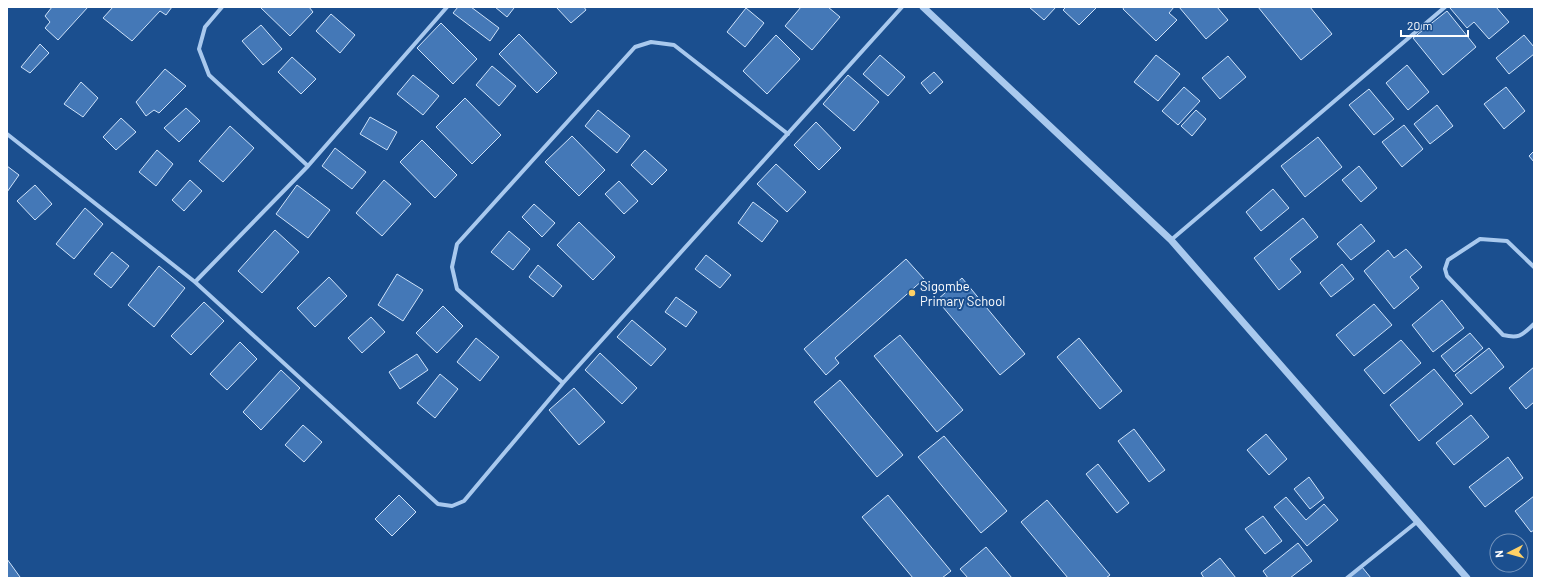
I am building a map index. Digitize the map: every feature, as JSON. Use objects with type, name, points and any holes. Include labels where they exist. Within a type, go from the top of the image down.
[{"type":"street","points":[[222,7],[205,27],[199,49],[209,75],[308,166]]},
{"type":"street","points":[[195,282],[308,166],[447,7]]},
{"type":"street","points":[[7,134],[195,282],[438,504],[452,506],[464,501],[563,383],[902,7]]},
{"type":"street","points":[[924,7],[1171,240],[1467,578]]},
{"type":"street","points":[[1171,240],[1445,7]]},
{"type":"street","points":[[563,383],[456,289],[452,267],[457,244],[634,48],[651,42],[674,45],[788,134]]},
{"type":"street","points":[[1534,266],[1508,241],[1490,238],[1480,239],[1448,260],[1445,269],[1447,276],[1503,335],[1512,337],[1520,336],[1534,324]]},
{"type":"street","points":[[1347,578],[1418,521]]},
{"type":"building","points":[[52,7],[88,7],[58,40],[45,28],[50,22],[45,16]]},
{"type":"building","points":[[113,7],[172,7],[166,15],[160,11],[132,41],[103,18]]},
{"type":"building","points":[[260,7],[309,7],[313,12],[290,36]]},
{"type":"building","points":[[458,7],[471,7],[499,28],[490,41],[453,13]]},
{"type":"building","points":[[495,7],[513,7],[514,8],[507,17]]},
{"type":"building","points":[[556,7],[584,7],[586,10],[571,23]]},
{"type":"building","points":[[801,7],[828,7],[840,17],[812,50],[785,26]]},
{"type":"building","points":[[1029,7],[1056,7],[1044,20]]},
{"type":"building","points":[[1066,7],[1097,7],[1079,25],[1063,10]]},
{"type":"building","points":[[1124,7],[1174,7],[1169,13],[1177,20],[1156,41],[1123,9]]},
{"type":"building","points":[[1179,7],[1217,7],[1228,20],[1206,39]]},
{"type":"building","points":[[1258,7],[1310,7],[1332,34],[1301,60]]},
{"type":"building","points":[[1496,7],[1509,22],[1489,39],[1474,22],[1467,28],[1450,8]]},
{"type":"building","points":[[746,8],[764,23],[745,47],[727,32]]},
{"type":"building","points":[[1447,11],[1476,47],[1443,75],[1413,38]]},
{"type":"building","points":[[331,14],[355,35],[340,53],[316,31]]},
{"type":"building","points":[[441,23],[477,59],[453,84],[417,48]]},
{"type":"building","points":[[261,25],[282,49],[263,65],[242,41]]},
{"type":"building","points":[[519,34],[557,73],[537,93],[499,54]]},
{"type":"building","points":[[776,35],[800,59],[767,94],[743,71]]},
{"type":"building","points":[[1524,35],[1534,47],[1534,54],[1509,74],[1496,58]]},
{"type":"building","points":[[40,44],[49,53],[30,73],[21,67]]},
{"type":"building","points":[[880,55],[905,77],[888,96],[863,74]]},
{"type":"building","points":[[1156,55],[1180,74],[1158,101],[1134,82]]},
{"type":"building","points":[[1228,56],[1246,77],[1220,99],[1202,78]]},
{"type":"building","points":[[292,57],[316,79],[301,94],[278,72]]},
{"type":"building","points":[[1407,65],[1429,92],[1408,110],[1386,83]]},
{"type":"building","points":[[492,66],[516,86],[499,106],[476,85]]},
{"type":"building","points":[[165,69],[186,86],[159,113],[154,110],[146,116],[136,102]]},
{"type":"building","points":[[934,72],[943,82],[930,94],[921,83]]},
{"type":"building","points":[[413,75],[439,96],[423,115],[397,94]]},
{"type":"building","points":[[848,75],[879,102],[854,131],[823,104]]},
{"type":"building","points":[[81,82],[98,98],[83,117],[64,104]]},
{"type":"building","points":[[1184,87],[1200,101],[1178,125],[1162,111]]},
{"type":"building","points":[[1506,87],[1525,111],[1504,129],[1484,104]]},
{"type":"building","points":[[1369,89],[1394,119],[1374,135],[1349,105]]},
{"type":"building","points":[[465,98],[501,135],[472,164],[436,127]]},
{"type":"building","points":[[1437,105],[1453,126],[1430,144],[1414,124]]},
{"type":"building","points":[[186,108],[200,121],[179,142],[164,128]]},
{"type":"building","points":[[598,110],[630,136],[617,153],[585,126]]},
{"type":"building","points":[[1196,110],[1206,119],[1192,136],[1181,126]]},
{"type":"building","points":[[370,117],[397,132],[387,150],[360,134]]},
{"type":"building","points":[[121,118],[136,132],[116,150],[103,137]]},
{"type":"building","points":[[816,122],[841,148],[819,170],[794,145]]},
{"type":"building","points":[[1404,125],[1423,149],[1402,167],[1382,142]]},
{"type":"building","points":[[230,126],[254,148],[223,182],[199,161]]},
{"type":"building","points":[[572,136],[605,170],[579,196],[545,162]]},
{"type":"building","points":[[1318,137],[1342,167],[1305,197],[1281,166]]},
{"type":"building","points":[[422,140],[457,175],[435,198],[400,162]]},
{"type":"building","points":[[335,148],[366,172],[352,189],[322,166]]},
{"type":"building","points":[[157,150],[173,164],[156,186],[139,172]]},
{"type":"building","points":[[645,150],[667,170],[652,185],[631,165]]},
{"type":"building","points":[[1534,151],[1534,162],[1529,156]]},
{"type":"building","points":[[776,164],[806,192],[787,212],[757,184]]},
{"type":"building","points":[[7,166],[19,175],[7,192]]},
{"type":"building","points":[[1359,166],[1377,188],[1361,202],[1342,180]]},
{"type":"building","points":[[190,180],[202,191],[184,211],[172,200]]},
{"type":"building","points":[[384,180],[411,204],[382,236],[356,213]]},
{"type":"building","points":[[619,181],[638,201],[624,214],[605,194]]},
{"type":"building","points":[[35,185],[52,204],[35,220],[17,201]]},
{"type":"building","points":[[297,185],[330,210],[308,238],[276,214]]},
{"type":"building","points":[[1273,189],[1289,208],[1261,231],[1246,212]]},
{"type":"building","points":[[753,202],[778,221],[762,242],[738,223]]},
{"type":"building","points":[[534,204],[555,223],[542,237],[522,217]]},
{"type":"building","points":[[85,208],[103,224],[74,259],[56,244]]},
{"type":"building","points":[[1303,218],[1318,237],[1290,259],[1301,272],[1279,290],[1254,258]]},
{"type":"building","points":[[579,222],[615,257],[593,280],[557,245]]},
{"type":"building","points":[[1361,224],[1375,241],[1351,260],[1337,244]]},
{"type":"building","points":[[275,230],[299,252],[262,293],[238,271]]},
{"type":"building","points":[[509,231],[530,249],[513,270],[491,252]]},
{"type":"building","points":[[1406,249],[1422,267],[1410,277],[1419,288],[1394,309],[1364,271],[1388,250],[1394,258]]},
{"type":"building","points":[[112,252],[129,266],[111,288],[94,274]]},
{"type":"building","points":[[706,255],[731,275],[720,288],[695,269]]},
{"type":"building","points":[[906,259],[924,279],[835,358],[839,363],[826,375],[804,349]]},
{"type":"building","points":[[1342,264],[1354,279],[1331,297],[1320,283]]},
{"type":"building","points":[[538,265],[562,286],[553,297],[529,277]]},
{"type":"building","points":[[159,266],[185,288],[154,327],[128,305]]},
{"type":"building","points":[[397,274],[423,290],[403,321],[378,305]]},
{"type":"building","points":[[329,277],[347,296],[315,327],[297,308]]},
{"type":"building","points":[[962,278],[1025,354],[1000,375],[937,300]]},
{"type":"building","points":[[676,297],[697,312],[686,327],[665,312]]},
{"type":"building","points":[[1442,300],[1464,328],[1433,352],[1412,325]]},
{"type":"building","points":[[204,302],[224,321],[191,355],[171,336]]},
{"type":"building","points":[[1374,304],[1392,325],[1354,356],[1336,335]]},
{"type":"building","points":[[443,306],[463,326],[437,353],[416,333]]},
{"type":"building","points":[[371,317],[385,332],[362,353],[348,338]]},
{"type":"building","points":[[632,320],[666,349],[651,366],[617,337]]},
{"type":"building","points":[[1470,333],[1483,348],[1454,372],[1441,356]]},
{"type":"building","points":[[900,335],[963,410],[937,432],[874,356]]},
{"type":"building","points":[[476,338],[499,357],[480,381],[457,362]]},
{"type":"building","points":[[1079,338],[1122,391],[1100,409],[1057,357]]},
{"type":"building","points":[[1401,340],[1421,363],[1384,394],[1364,370]]},
{"type":"building","points":[[240,342],[257,359],[227,390],[210,374]]},
{"type":"building","points":[[1489,348],[1504,367],[1471,394],[1455,375]]},
{"type":"building","points":[[600,353],[637,388],[622,404],[585,370]]},
{"type":"building","points":[[417,354],[428,370],[400,389],[389,372]]},
{"type":"building","points":[[1534,367],[1534,402],[1526,409],[1509,388]]},
{"type":"building","points":[[1434,369],[1463,404],[1419,441],[1390,405]]},
{"type":"building","points":[[281,370],[300,388],[261,430],[243,412]]},
{"type":"building","points":[[440,374],[458,389],[435,418],[417,403]]},
{"type":"building","points":[[840,380],[903,455],[877,477],[814,402]]},
{"type":"building","points":[[574,388],[605,422],[579,445],[549,410]]},
{"type":"building","points":[[1471,415],[1489,437],[1454,465],[1436,443]]},
{"type":"building","points":[[303,425],[322,442],[304,462],[285,445]]},
{"type":"building","points":[[1134,429],[1165,470],[1149,482],[1118,441]]},
{"type":"building","points":[[1266,434],[1287,459],[1269,475],[1247,450]]},
{"type":"building","points":[[944,436],[1007,511],[981,533],[918,457]]},
{"type":"building","points":[[1508,457],[1523,478],[1485,507],[1469,487]]},
{"type":"building","points":[[1098,464],[1129,503],[1117,513],[1086,474]]},
{"type":"building","points":[[1309,477],[1324,498],[1310,509],[1294,489]]},
{"type":"building","points":[[399,495],[416,512],[392,536],[375,519]]},
{"type":"building","points":[[888,495],[951,571],[942,578],[913,578],[862,517]]},
{"type":"building","points":[[1534,496],[1534,530],[1531,532],[1515,511]]},
{"type":"building","points":[[1286,497],[1306,520],[1324,504],[1338,520],[1307,546],[1274,507]]},
{"type":"building","points":[[1047,500],[1110,575],[1106,578],[1068,578],[1021,522]]},
{"type":"building","points":[[1263,516],[1282,541],[1265,554],[1245,529]]},
{"type":"building","points":[[1298,543],[1312,561],[1290,578],[1268,578],[1263,571]]},
{"type":"building","points":[[986,547],[1012,578],[968,578],[960,569]]},
{"type":"building","points":[[1220,558],[1236,578],[1204,578],[1201,573]]},
{"type":"building","points":[[7,559],[20,577],[19,578],[7,578]]},
{"type":"building","points":[[1362,567],[1371,578],[1348,578]]},
{"type":"place","name":"Sigombe Primary School","points":[[912,293]]}]
